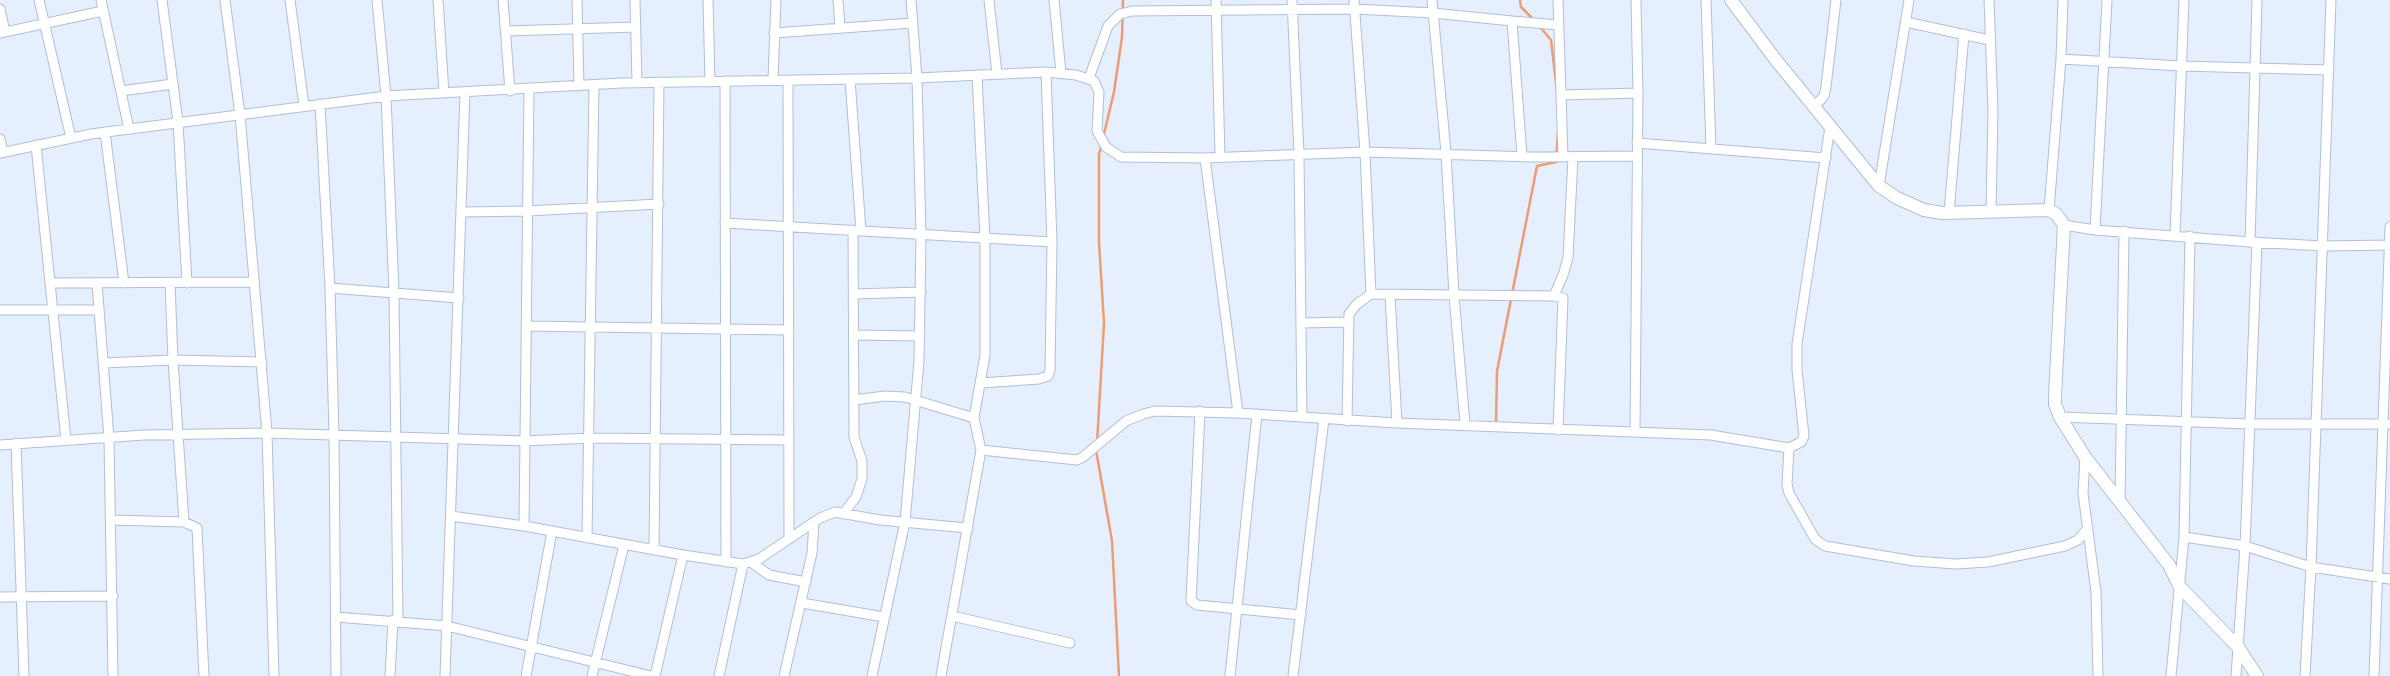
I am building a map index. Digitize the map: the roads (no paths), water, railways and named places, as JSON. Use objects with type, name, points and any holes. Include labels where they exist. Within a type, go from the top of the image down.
[{"type":"street","points":[[39,0],[71,138]]},
{"type":"street","points":[[101,0],[129,129]]},
{"type":"street","points":[[162,0],[178,122],[187,282]]},
{"type":"street","points":[[225,0],[240,115],[253,282],[262,362],[267,433],[274,676]]},
{"type":"street","points":[[290,0],[304,106]]},
{"type":"street","points":[[377,0],[386,96],[394,292],[396,437],[395,620],[390,676]]},
{"type":"street","points":[[438,0],[444,93]]},
{"type":"street","points":[[503,0],[510,91]]},
{"type":"street","points":[[577,0],[579,86]]},
{"type":"street","points":[[635,0],[638,82]]},
{"type":"street","points":[[708,0],[710,82]]},
{"type":"street","points":[[773,79],[776,0]]},
{"type":"street","points":[[838,0],[840,28]]},
{"type":"street","points":[[872,676],[904,522],[917,399],[920,336],[921,235],[917,78],[911,0]]},
{"type":"street","points":[[989,0],[997,74]]},
{"type":"street","points":[[1054,0],[1061,73]]},
{"type":"street","points":[[1216,0],[1220,157]]},
{"type":"street","points":[[1432,0],[1446,153],[1454,295],[1465,424]]},
{"type":"street","points":[[1558,0],[1563,157]]},
{"type":"street","points":[[1635,432],[1638,93],[1636,0]]},
{"type":"street","points":[[1706,0],[1711,149]]},
{"type":"street","points":[[1730,0],[1830,127],[1879,186],[1897,198],[1924,210],[1950,213],[2049,210],[2056,214],[2064,225],[2055,396],[2055,404],[2060,417],[2085,457],[2169,565],[2180,587],[2238,646],[2257,676]]},
{"type":"street","points":[[1814,107],[1824,96],[1826,87],[1836,0]]},
{"type":"street","points":[[1879,186],[1909,0]]},
{"type":"street","points":[[1989,0],[1989,40],[1993,110],[1991,212]]},
{"type":"street","points":[[2049,210],[2061,59],[2063,0]]},
{"type":"street","points":[[2095,230],[2105,62],[2107,0]]},
{"type":"street","points":[[2175,235],[2184,0]]},
{"type":"street","points":[[2236,676],[2245,546],[2249,424],[2257,0]]},
{"type":"street","points":[[2304,676],[2312,566],[2315,423],[2323,246],[2331,0]]},
{"type":"street","points":[[1089,78],[1108,26],[1120,14],[1146,11],[1216,10],[1292,5],[1355,5],[1558,25]]},
{"type":"street","points":[[1292,5],[1299,154],[1302,417]]},
{"type":"street","points":[[1355,5],[1365,152],[1371,294]]},
{"type":"street","points":[[0,9],[3,32],[103,11]]},
{"type":"street","points":[[1512,21],[1522,156]]},
{"type":"street","points":[[1906,22],[1989,40]]},
{"type":"street","points":[[774,34],[912,23]]},
{"type":"street","points":[[506,31],[636,27]]},
{"type":"street","points":[[1950,213],[1964,34]]},
{"type":"street","points":[[2061,59],[2181,66],[2329,70]]},
{"type":"street","points":[[981,383],[1039,379],[1048,376],[1050,370],[1052,242],[1046,72]]},
{"type":"street","points":[[0,139],[1,152],[105,132],[386,96],[529,90],[638,82],[917,78],[1046,72],[1089,78],[1097,84],[1099,92],[1097,131],[1106,148],[1113,153],[1128,158],[1205,158],[1365,152],[1563,157],[1637,156]]},
{"type":"street","points":[[941,676],[981,450],[974,418],[985,355],[985,239],[977,75]]},
{"type":"street","points":[[843,514],[856,497],[862,479],[862,461],[854,437],[854,294],[857,230],[850,79]]},
{"type":"street","points":[[788,80],[789,539]]},
{"type":"street","points":[[725,81],[726,562]]},
{"type":"street","points":[[654,550],[657,438],[659,82]]},
{"type":"street","points":[[120,91],[173,84]]},
{"type":"street","points":[[587,538],[590,438],[590,327],[594,85]]},
{"type":"street","points":[[524,526],[529,90]]},
{"type":"street","points":[[445,676],[465,92]]},
{"type":"street","points":[[1560,95],[1638,93]]},
{"type":"street","points":[[320,104],[330,288],[334,434],[336,676]]},
{"type":"street","points":[[981,450],[1077,460],[1083,458],[1121,425],[1135,417],[1154,411],[1258,414],[1347,421],[1465,424],[1558,430],[1711,435],[1788,448],[1801,442],[1804,436],[1797,344],[1830,127]]},
{"type":"street","points":[[105,132],[124,283]]},
{"type":"street","points":[[1637,143],[1826,158]]},
{"type":"street","points":[[36,145],[66,440]]},
{"type":"street","points":[[1554,296],[1568,258],[1573,156]]},
{"type":"street","points":[[1205,158],[1238,413]]},
{"type":"street","points":[[461,212],[528,211],[659,204]]},
{"type":"street","points":[[725,223],[1052,242]]},
{"type":"street","points":[[2064,225],[2095,230],[2190,236],[2253,242],[2323,246],[2390,245]]},
{"type":"street","points":[[2374,676],[2386,424],[2390,227]]},
{"type":"street","points":[[2120,502],[2124,231]]},
{"type":"street","points":[[2171,676],[2184,537],[2190,236]]},
{"type":"street","points":[[50,283],[253,282]]},
{"type":"street","points":[[97,283],[109,438],[113,596],[113,676]]},
{"type":"street","points":[[170,283],[173,360],[184,522]]},
{"type":"street","points":[[330,288],[459,298]]},
{"type":"street","points":[[854,294],[921,292]]},
{"type":"street","points":[[1347,421],[1348,322],[1352,309],[1371,294],[1560,296],[1564,302],[1558,430]]},
{"type":"street","points":[[1390,295],[1397,423]]},
{"type":"street","points":[[0,310],[99,310]]},
{"type":"street","points":[[1302,323],[1348,322]]},
{"type":"street","points":[[526,326],[789,330]]},
{"type":"street","points":[[854,336],[920,336]]},
{"type":"street","points":[[104,363],[173,360],[262,362]]},
{"type":"street","points":[[854,400],[893,396],[917,399],[974,418]]},
{"type":"street","points":[[1200,412],[1190,598],[1197,604],[1301,615]]},
{"type":"street","points":[[1230,676],[1258,414]]},
{"type":"street","points":[[2060,417],[2249,424],[2386,424]]},
{"type":"street","points":[[1293,676],[1324,419]]},
{"type":"street","points":[[0,442],[16,443],[178,434],[267,433],[334,434],[454,440],[525,441],[590,438],[788,440]]},
{"type":"street","points":[[16,443],[23,596],[24,676]]},
{"type":"street","points":[[1788,448],[1787,484],[1789,493],[1816,539],[1825,546],[1914,561],[1972,563],[1988,562],[2064,546],[2078,540],[2088,528]]},
{"type":"street","points":[[2085,457],[2083,493],[2096,592],[2098,676]]},
{"type":"street","points":[[719,676],[747,563],[789,539],[827,514],[843,514],[968,528]]},
{"type":"street","points":[[451,516],[524,526],[683,556],[726,562],[747,563],[769,575],[806,582]]},
{"type":"street","points":[[111,520],[184,522],[194,524],[198,533],[204,676]]},
{"type":"street","points":[[784,676],[802,603],[813,549],[814,522]]},
{"type":"street","points":[[526,676],[552,531]]},
{"type":"street","points":[[2184,537],[2245,546],[2312,566],[2390,579]]},
{"type":"street","points":[[592,676],[624,544]]},
{"type":"street","points":[[655,676],[683,556]]},
{"type":"street","points":[[0,597],[113,596]]},
{"type":"street","points":[[802,603],[884,617]]},
{"type":"street","points":[[952,616],[1070,643]]},
{"type":"street","points":[[336,617],[395,620],[447,626],[532,645],[652,676]]},
{"type":"waterway","points":[[1103,138],[1114,92],[1122,37],[1123,0]]},
{"type":"waterway","points":[[1520,0],[1521,7],[1534,20]]},
{"type":"waterway","points":[[1540,27],[1551,40],[1557,91]]},
{"type":"waterway","points":[[1496,424],[1497,371],[1537,166],[1556,162],[1558,132]]},
{"type":"waterway","points":[[1097,443],[1104,323],[1099,243],[1099,154],[1102,144]]},
{"type":"waterway","points":[[1096,450],[1112,541],[1119,676]]}]
